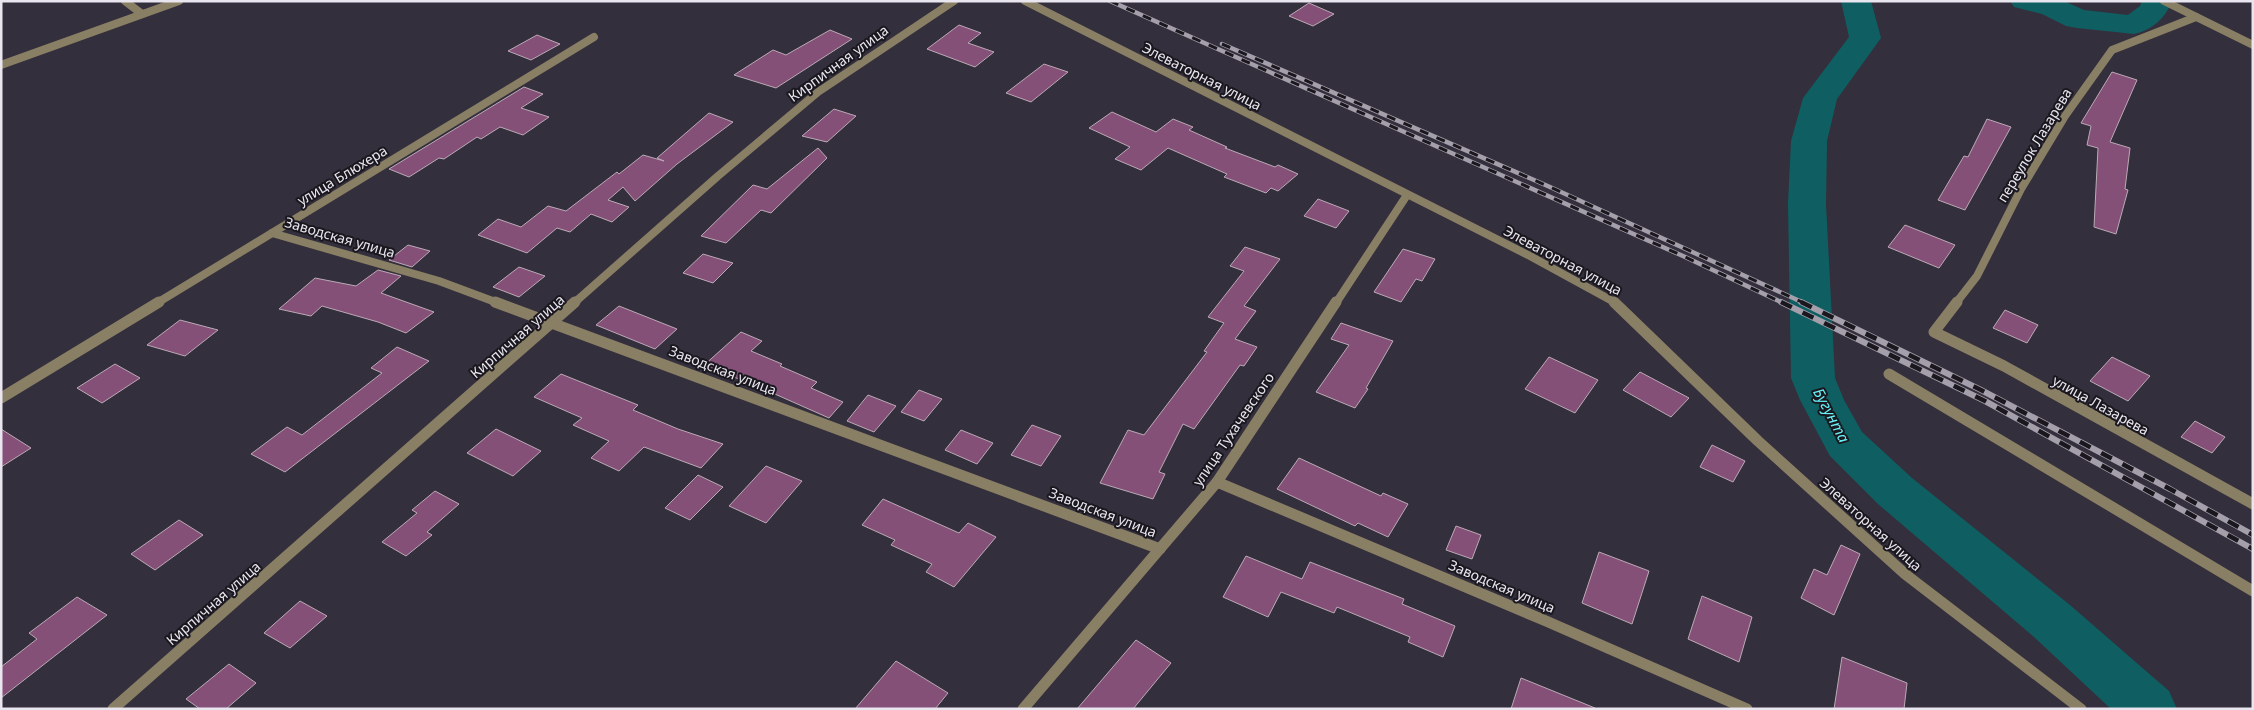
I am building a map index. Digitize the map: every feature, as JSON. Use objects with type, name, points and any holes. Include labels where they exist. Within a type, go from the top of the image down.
[{"type":"street","points":[[125,1],[142,14]]},
{"type":"street","points":[[1,65],[179,1]]},
{"type":"street","name":"Кирпичная улица","points":[[112,709],[554,323],[718,176],[818,92],[896,38],[954,1]]},
{"type":"street","name":"Элеваторная улица","points":[[1025,1],[1530,256],[1618,304],[1758,441],[1905,574],[2081,709]]},
{"type":"street","points":[[2164,1],[2253,45]]},
{"type":"street","name":"переулок Лазарева","points":[[1934,332],[1977,276],[2021,189],[2065,116],[2112,50],[2195,16]]},
{"type":"street","name":"улица Блюхера","points":[[1,398],[594,37]]},
{"type":"street","name":"улица Тухачевского","points":[[1023,709],[1217,482],[1407,195]]},
{"type":"street","name":"Заводская улица","points":[[272,233],[439,281],[1160,550]]},
{"type":"street","name":"улица Лазарева","points":[[1934,332],[2004,366],[2253,504]]},
{"type":"street","points":[[1888,374],[2253,590]]},
{"type":"street","name":"Заводская улица","points":[[1217,482],[1546,620],[1747,709]]},
{"type":"building","points":[[1309,3],[1334,14],[1313,26],[1289,16]]},
{"type":"building","points":[[959,25],[981,33],[968,43],[994,52],[975,67],[927,49]]},
{"type":"building","points":[[830,30],[852,39],[776,88],[734,75],[773,50],[786,55]]},
{"type":"building","points":[[537,35],[560,44],[531,60],[508,51]]},
{"type":"building","points":[[1044,64],[1068,72],[1031,102],[1006,93]]},
{"type":"building","points":[[2112,72],[2137,80],[2110,142],[2130,148],[2125,189],[2128,190],[2116,234],[2094,227],[2098,148],[2087,145],[2091,126],[2081,123]]},
{"type":"building","points":[[524,87],[543,94],[521,108],[549,117],[523,135],[500,127],[481,139],[477,137],[444,159],[439,158],[409,177],[389,169]]},
{"type":"building","points":[[834,109],[856,116],[827,142],[802,136]]},
{"type":"building","points":[[1112,112],[1156,132],[1173,119],[1193,127],[1189,130],[1227,147],[1225,148],[1275,167],[1278,165],[1298,174],[1278,191],[1271,188],[1266,193],[1224,177],[1227,174],[1168,148],[1141,170],[1115,159],[1130,147],[1089,128]]},
{"type":"building","points":[[709,113],[733,122],[677,164],[635,201],[623,187],[608,200],[629,207],[612,222],[591,214],[570,232],[557,228],[527,253],[478,235],[498,219],[521,227],[548,206],[566,211],[617,172],[619,174],[643,155],[664,161],[657,158]]},
{"type":"building","points":[[1987,119],[2011,127],[1965,210],[1938,200],[1964,156],[1968,157]]},
{"type":"building","points":[[818,148],[827,158],[771,213],[761,210],[726,243],[701,236],[753,185],[767,189]]},
{"type":"building","points":[[1318,199],[1349,211],[1336,228],[1304,216]]},
{"type":"building","points":[[1905,225],[1955,245],[1939,268],[1888,247]]},
{"type":"building","points":[[408,245],[430,251],[412,267],[389,260]]},
{"type":"building","points":[[1245,247],[1280,259],[1244,306],[1256,311],[1235,339],[1257,347],[1244,366],[1240,365],[1194,429],[1183,424],[1159,472],[1165,474],[1153,499],[1100,483],[1128,430],[1144,435],[1207,352],[1204,351],[1224,323],[1208,317],[1244,271],[1230,266]]},
{"type":"building","points":[[1403,249],[1435,259],[1422,281],[1416,279],[1401,302],[1374,292]]},
{"type":"building","points":[[703,254],[733,263],[713,283],[683,273]]},
{"type":"building","points":[[519,267],[545,276],[519,297],[493,287]]},
{"type":"building","points":[[378,270],[401,276],[381,293],[434,312],[406,333],[378,322],[322,306],[311,316],[279,309],[315,278],[356,286]]},
{"type":"building","points":[[619,306],[677,329],[655,349],[596,325]]},
{"type":"building","points":[[2005,310],[2038,325],[2027,343],[1993,328]]},
{"type":"building","points":[[180,320],[218,330],[185,356],[147,345]]},
{"type":"building","points":[[1341,323],[1393,341],[1366,388],[1368,389],[1355,408],[1316,392],[1349,345],[1331,339]]},
{"type":"building","points":[[741,332],[762,341],[751,351],[817,382],[811,388],[843,402],[829,418],[759,387],[726,374],[724,377],[702,367]]},
{"type":"building","points":[[397,347],[429,361],[285,472],[251,454],[287,427],[302,435],[382,373],[371,368]]},
{"type":"building","points":[[1549,357],[1598,380],[1575,413],[1525,389]]},
{"type":"building","points":[[2112,357],[2150,376],[2128,401],[2090,381]]},
{"type":"building","points":[[115,364],[140,378],[102,403],[77,388]]},
{"type":"building","points":[[1640,372],[1689,398],[1671,417],[1623,390]]},
{"type":"building","points":[[561,374],[638,405],[633,410],[678,429],[723,444],[701,468],[644,447],[619,471],[591,458],[609,441],[573,425],[582,418],[534,397]]},
{"type":"building","points":[[919,390],[942,399],[924,421],[901,412]]},
{"type":"building","points":[[868,395],[896,406],[874,432],[847,421]]},
{"type":"building","points":[[2195,421],[2225,437],[2212,453],[2181,437]]},
{"type":"building","points":[[1032,425],[1061,436],[1041,466],[1011,455]]},
{"type":"building","points":[[1,429],[31,448],[1,467]]},
{"type":"building","points":[[496,429],[541,451],[513,476],[467,453]]},
{"type":"building","points":[[961,430],[993,443],[977,464],[945,450]]},
{"type":"building","points":[[1712,445],[1745,461],[1733,482],[1700,467]]},
{"type":"building","points":[[1299,458],[1381,496],[1383,493],[1408,504],[1388,537],[1358,523],[1355,526],[1277,489]]},
{"type":"building","points":[[766,466],[802,481],[766,523],[729,506]]},
{"type":"building","points":[[698,475],[723,487],[690,520],[665,508]]},
{"type":"building","points":[[435,491],[459,504],[427,532],[432,535],[406,556],[382,542],[417,513],[412,510]]},
{"type":"building","points":[[883,499],[959,533],[968,523],[996,537],[954,587],[926,572],[932,564],[891,545],[895,540],[862,525]]},
{"type":"building","points":[[179,520],[203,535],[155,570],[131,554]]},
{"type":"building","points":[[1456,526],[1481,535],[1472,559],[1446,550]]},
{"type":"building","points":[[1841,545],[1860,554],[1834,615],[1801,598],[1814,569],[1827,575]]},
{"type":"building","points":[[1599,552],[1649,571],[1632,624],[1582,603]]},
{"type":"building","points":[[1246,556],[1302,579],[1310,562],[1404,599],[1402,604],[1455,626],[1443,657],[1408,642],[1410,637],[1337,607],[1334,613],[1281,592],[1268,617],[1223,597]]},
{"type":"building","points":[[1702,596],[1752,617],[1739,662],[1688,639]]},
{"type":"building","points":[[77,597],[107,615],[1,698],[1,667],[37,639],[29,633]]},
{"type":"building","points":[[300,601],[327,616],[290,648],[264,633]]},
{"type":"building","points":[[1136,640],[1171,663],[1133,709],[1077,709]]},
{"type":"building","points":[[1842,657],[1907,683],[1904,709],[1834,709]]},
{"type":"building","points":[[896,661],[948,693],[935,709],[855,709]]},
{"type":"building","points":[[229,664],[256,683],[226,709],[200,709],[186,699]]},
{"type":"building","points":[[1521,678],[1595,708],[1511,709]]},
{"type":"waterway","name":"Бугунта","points":[[1856,1],[1865,38],[1820,98],[1809,141],[1807,204],[1813,378],[1822,400],[1846,444],[1895,491],[2052,621],[2150,709]]},
{"type":"waterway","name":"Бугунта","points":[[2025,1],[2052,7],[2077,19],[2134,25],[2153,11],[2157,1]]},
{"type":"railway","points":[[1110,1],[1683,256],[1783,303]]},
{"type":"railway","points":[[1222,44],[1550,187],[1804,303]]},
{"type":"railway","points":[[1781,302],[1985,401],[2253,549]]},
{"type":"railway","points":[[1801,302],[1981,390],[2170,489],[2253,535]]}]
